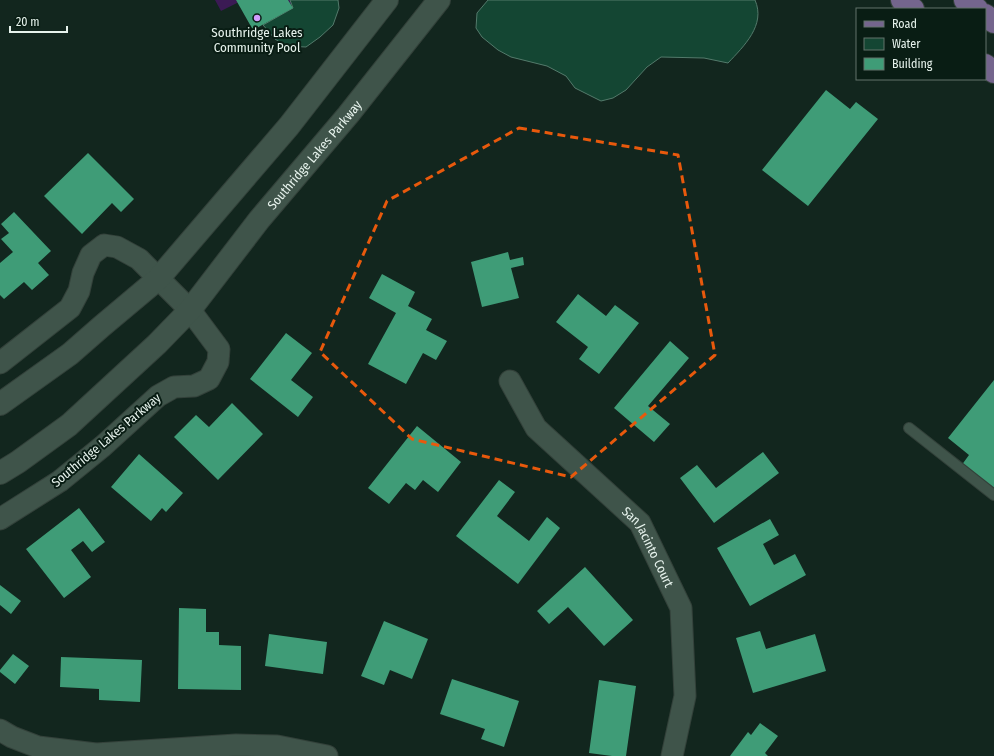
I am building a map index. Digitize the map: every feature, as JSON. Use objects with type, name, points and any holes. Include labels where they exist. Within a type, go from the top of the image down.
[{"type":"main road","points":[[902,0],[912,8]]},
{"type":"main road","points":[[965,0],[976,8]]},
{"type":"main road","points":[[986,16],[994,22]]},
{"type":"main road","points":[[986,66],[994,72]]},
{"type":"street","points":[[0,404],[70,354],[158,279],[289,126],[386,0]]},
{"type":"street","name":"Southridge Lakes Parkway","points":[[0,473],[69,426],[157,344],[190,310],[259,220],[348,115],[439,0]]},
{"type":"street","name":"Southridge Lakes Parkway","points":[[0,362],[70,308],[79,291],[83,273],[91,254],[104,245],[118,246],[139,259],[190,310],[219,350],[218,362],[209,379],[194,386],[174,387],[158,396],[60,481],[0,519]]},
{"type":"street","name":"San Jacinto Court","points":[[510,381],[536,428],[640,523],[681,608],[685,696],[672,756]]},
{"type":"street","points":[[0,730],[12,737],[38,747],[96,754],[191,752],[236,745],[277,746],[327,756]]},
{"type":"lane","points":[[908,428],[994,495]]},
{"type":"highlighted area","points":[[519,128],[678,155],[715,355],[571,477],[412,439],[320,352],[387,201]]},
{"type":"shaded area","name":"Southridge Lakes Community Pool","points":[[215,0],[290,0],[292,4],[252,24],[239,2],[221,11]]},
{"type":"water","points":[[290,0],[338,0],[339,8],[333,25],[306,47],[286,46],[275,39],[263,25],[293,8]]},
{"type":"water","points":[[488,0],[755,0],[758,9],[758,18],[752,34],[741,50],[728,63],[704,58],[661,57],[647,67],[626,90],[613,98],[601,101],[575,88],[566,76],[547,66],[511,57],[498,50],[482,37],[476,28],[477,13]]},
{"type":"building","name":"Southridge Lakes Community Pool","points":[[236,0],[288,0],[293,8],[253,30]]},
{"type":"building","points":[[826,90],[850,109],[856,102],[878,119],[808,206],[762,170]]},
{"type":"building","points":[[88,153],[134,199],[121,212],[112,203],[82,234],[44,196]]},
{"type":"building","points":[[14,212],[51,251],[38,263],[49,275],[32,290],[24,282],[4,299],[0,295],[0,263],[13,252],[1,239],[9,233],[1,224]]},
{"type":"building","points":[[508,252],[510,260],[523,257],[524,265],[511,268],[519,298],[482,307],[471,262]]},
{"type":"building","points":[[382,274],[415,292],[408,306],[432,319],[426,330],[447,341],[436,360],[423,353],[406,384],[368,364],[396,313],[369,298]]},
{"type":"building","points":[[578,294],[606,316],[615,305],[639,323],[599,374],[579,359],[588,347],[556,322]]},
{"type":"building","points":[[286,333],[312,353],[291,380],[313,397],[298,417],[250,379]]},
{"type":"building","points":[[670,341],[689,358],[648,406],[670,424],[654,442],[614,408]]},
{"type":"building","points":[[994,380],[994,488],[992,490],[961,466],[969,455],[948,438]]},
{"type":"building","points":[[232,403],[263,434],[218,480],[174,437],[196,415],[209,427]]},
{"type":"building","points":[[417,426],[461,462],[438,492],[423,480],[415,490],[406,483],[389,504],[368,488]]},
{"type":"building","points":[[763,452],[779,473],[714,523],[680,478],[697,465],[716,488]]},
{"type":"building","points":[[139,454],[183,493],[166,512],[162,508],[151,521],[111,487]]},
{"type":"building","points":[[499,480],[515,492],[497,516],[529,541],[547,517],[560,528],[518,584],[456,536]]},
{"type":"building","points":[[79,508],[105,542],[92,552],[83,541],[71,550],[91,577],[64,598],[26,549]]},
{"type":"building","points":[[770,519],[779,535],[763,544],[774,565],[795,554],[806,575],[750,606],[717,548]]},
{"type":"building","points":[[585,567],[633,620],[604,646],[568,607],[549,624],[537,611]]},
{"type":"building","points":[[0,585],[21,601],[11,614],[0,605]]},
{"type":"building","points":[[179,608],[206,609],[206,632],[219,632],[219,645],[241,646],[241,690],[178,689]]},
{"type":"building","points":[[384,621],[428,639],[412,679],[390,670],[384,685],[361,676]]},
{"type":"building","points":[[760,631],[766,649],[815,634],[826,671],[753,693],[736,638]]},
{"type":"building","points":[[269,634],[327,642],[323,674],[265,666]]},
{"type":"building","points":[[13,654],[29,666],[15,684],[0,672]]},
{"type":"building","points":[[61,657],[142,660],[140,702],[99,700],[99,689],[60,687]]},
{"type":"building","points":[[452,679],[519,701],[504,747],[481,739],[485,729],[440,714]]},
{"type":"building","points":[[599,680],[636,686],[626,756],[589,753]]},
{"type":"building","points":[[760,723],[778,736],[765,753],[768,756],[730,756],[748,732],[751,735]]},
{"type":"place","name":"Southridge Lakes Community Pool","points":[[257,18]]}]
